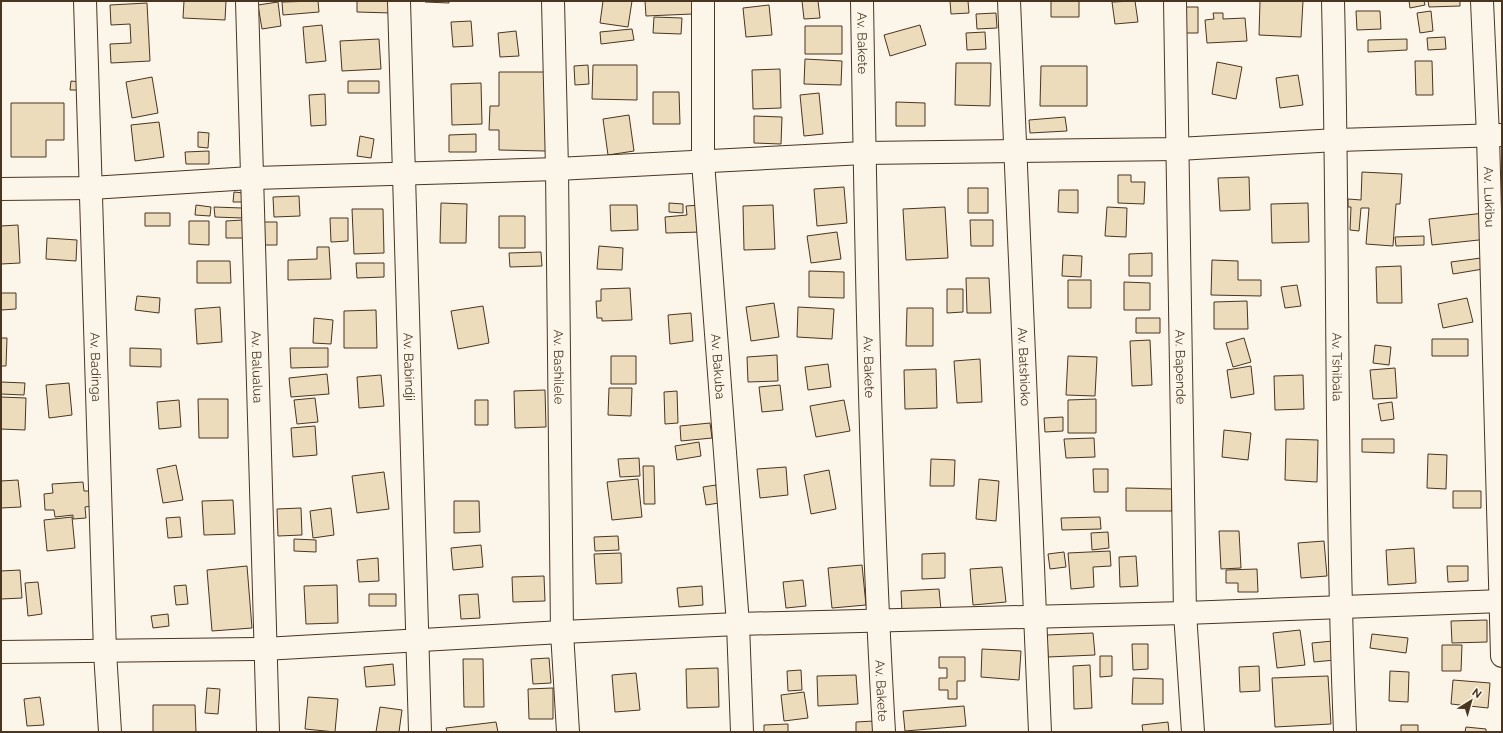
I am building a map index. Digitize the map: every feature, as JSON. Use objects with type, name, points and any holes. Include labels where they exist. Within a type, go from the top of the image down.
[{"type":"street","name":"Av. Badinga","points":[[85,1],[104,652],[110,732]]},
{"type":"street","name":"Av. Balualua","points":[[247,1],[264,649],[268,732]]},
{"type":"street","name":"Av. Babindji","points":[[399,1],[416,640],[420,732]]},
{"type":"street","name":"Av. Bashilele","points":[[552,1],[557,169],[562,632],[568,732]]},
{"type":"street","name":"Av. Bakuba","points":[[703,1],[703,162],[738,624],[742,732]]},
{"type":"street","name":"Av. Bakete","points":[[862,1],[864,153],[878,621],[884,732]]},
{"type":"street","name":"Av. Batshioko","points":[[1009,1],[1040,732]]},
{"type":"street","name":"Av. Bapende","points":[[1175,1],[1185,613],[1193,732]]},
{"type":"street","name":"Av. Tshibala","points":[[1333,1],[1336,140],[1340,606],[1344,732]]},
{"type":"street","name":"Av. Lukibu","points":[[1482,1],[1495,135],[1502,656]]},
{"type":"street","points":[[1,189],[91,188],[252,178],[557,169],[864,153],[1178,149],[1336,140],[1495,135]]},
{"type":"street","points":[[1,652],[264,649],[562,632],[738,624],[1185,613],[1501,601]]},
{"type":"building","points":[[184,1],[226,1],[225,20],[183,18]]},
{"type":"building","points":[[318,1],[319,12],[283,15],[282,2]]},
{"type":"building","points":[[357,1],[393,1],[392,13],[357,12]]},
{"type":"building","points":[[449,1],[449,3],[425,2]]},
{"type":"building","points":[[603,1],[632,1],[628,27],[600,23]]},
{"type":"building","points":[[645,1],[692,1],[692,14],[646,16]]},
{"type":"building","points":[[802,1],[818,1],[820,18],[804,19]]},
{"type":"building","points":[[950,1],[968,1],[969,13],[951,14]]},
{"type":"building","points":[[1051,1],[1079,1],[1079,17],[1051,17]]},
{"type":"building","points":[[1135,1],[1138,22],[1115,24],[1112,2]]},
{"type":"building","points":[[1260,1],[1303,1],[1301,37],[1259,35]]},
{"type":"building","points":[[1409,1],[1424,1],[1425,5],[1410,8]]},
{"type":"building","points":[[1428,1],[1460,1],[1460,6],[1429,7]]},
{"type":"building","points":[[278,2],[281,26],[262,29],[258,5]]},
{"type":"building","points":[[147,3],[150,61],[111,63],[110,44],[131,43],[130,24],[111,25],[110,5]]},
{"type":"building","points":[[769,5],[772,35],[746,37],[743,8]]},
{"type":"building","points":[[1183,7],[1198,7],[1198,33],[1183,33]]},
{"type":"building","points":[[1356,11],[1380,11],[1381,29],[1357,30]]},
{"type":"building","points":[[1431,11],[1433,31],[1420,33],[1417,13]]},
{"type":"building","points":[[996,13],[997,28],[977,29],[976,14]]},
{"type":"building","points":[[1213,13],[1223,13],[1223,19],[1245,18],[1247,41],[1207,43],[1205,20],[1214,19]]},
{"type":"building","points":[[654,17],[682,18],[681,34],[653,33]]},
{"type":"building","points":[[471,21],[473,46],[453,47],[451,22]]},
{"type":"building","points":[[322,25],[326,61],[306,63],[303,27]]},
{"type":"building","points":[[920,25],[926,45],[890,56],[884,35]]},
{"type":"building","points":[[805,26],[842,26],[842,54],[805,54]]},
{"type":"building","points":[[632,29],[634,40],[601,44],[600,32]]},
{"type":"building","points":[[516,31],[519,56],[500,57],[498,33]]},
{"type":"building","points":[[985,32],[986,49],[967,50],[966,33]]},
{"type":"building","points":[[1445,37],[1446,49],[1428,50],[1427,38]]},
{"type":"building","points":[[379,39],[381,69],[342,71],[340,41]]},
{"type":"building","points":[[1407,39],[1407,50],[1368,52],[1368,40]]},
{"type":"building","points":[[805,59],[842,61],[841,85],[804,84]]},
{"type":"building","points":[[1415,61],[1432,61],[1433,95],[1416,95]]},
{"type":"building","points":[[1217,62],[1242,67],[1236,99],[1212,94]]},
{"type":"building","points":[[956,63],[991,63],[990,106],[955,105]]},
{"type":"building","points":[[588,65],[589,84],[575,85],[574,66]]},
{"type":"building","points":[[593,65],[637,65],[637,100],[592,99]]},
{"type":"building","points":[[1041,66],[1087,66],[1087,106],[1040,106]]},
{"type":"building","points":[[780,69],[781,108],[753,109],[752,70]]},
{"type":"building","points":[[499,72],[546,72],[546,151],[499,150],[499,130],[489,130],[490,106],[499,106]]},
{"type":"building","points":[[1298,75],[1303,105],[1280,108],[1276,78]]},
{"type":"building","points":[[152,77],[158,113],[132,118],[126,82]]},
{"type":"building","points":[[71,81],[81,82],[80,90],[70,90]]},
{"type":"building","points":[[348,81],[379,81],[379,93],[348,93]]},
{"type":"building","points":[[481,83],[482,124],[452,125],[451,84]]},
{"type":"building","points":[[653,92],[679,92],[680,124],[653,124]]},
{"type":"building","points":[[819,93],[823,134],[804,136],[800,95]]},
{"type":"building","points":[[325,94],[326,125],[311,126],[309,95]]},
{"type":"building","points":[[896,102],[925,103],[925,126],[896,126]]},
{"type":"building","points":[[11,103],[64,103],[64,140],[46,140],[46,157],[11,157]]},
{"type":"building","points":[[629,115],[634,151],[608,155],[603,119]]},
{"type":"building","points":[[754,116],[782,117],[781,144],[754,143]]},
{"type":"building","points":[[1065,117],[1067,131],[1030,133],[1029,120]]},
{"type":"building","points":[[159,122],[164,157],[135,161],[131,125]]},
{"type":"building","points":[[198,132],[209,133],[208,148],[198,147]]},
{"type":"building","points":[[476,134],[476,152],[449,152],[449,135]]},
{"type":"building","points":[[360,136],[374,139],[371,158],[357,156]]},
{"type":"building","points":[[209,151],[209,164],[186,164],[185,152]]},
{"type":"building","points":[[1362,172],[1402,174],[1400,204],[1396,204],[1393,246],[1366,244],[1369,208],[1361,208],[1359,231],[1350,230],[1351,207],[1348,207],[1348,199],[1361,200]]},
{"type":"building","points":[[1118,175],[1131,175],[1131,182],[1145,182],[1144,204],[1118,203]]},
{"type":"building","points":[[1249,177],[1250,210],[1220,211],[1218,178]]},
{"type":"building","points":[[844,187],[847,223],[817,226],[814,189]]},
{"type":"building","points":[[968,188],[988,188],[988,213],[968,213]]},
{"type":"building","points":[[1059,190],[1078,190],[1078,213],[1058,212]]},
{"type":"building","points":[[234,192],[244,193],[243,202],[233,202]]},
{"type":"building","points":[[299,196],[300,216],[274,217],[273,197]]},
{"type":"building","points":[[441,203],[467,204],[466,243],[440,243]]},
{"type":"building","points":[[669,203],[683,204],[683,213],[669,212]]},
{"type":"building","points":[[1308,203],[1309,242],[1272,243],[1271,204]]},
{"type":"building","points":[[196,205],[211,207],[210,216],[195,215]]},
{"type":"building","points":[[610,205],[637,205],[638,230],[611,231]]},
{"type":"building","points":[[701,205],[701,232],[666,233],[665,217],[687,215],[686,206]]},
{"type":"building","points":[[773,205],[775,249],[744,250],[743,206]]},
{"type":"building","points":[[214,207],[242,208],[242,218],[215,217]]},
{"type":"building","points":[[945,207],[948,258],[906,260],[903,209]]},
{"type":"building","points":[[1107,207],[1127,208],[1126,237],[1105,236]]},
{"type":"building","points":[[352,209],[383,209],[384,253],[354,254]]},
{"type":"building","points":[[145,213],[170,213],[170,226],[145,226]]},
{"type":"building","points":[[1485,213],[1488,239],[1432,245],[1429,219]]},
{"type":"building","points":[[499,216],[525,216],[525,248],[499,248]]},
{"type":"building","points":[[330,218],[348,218],[348,241],[331,242]]},
{"type":"building","points":[[243,220],[244,238],[226,238],[226,221]]},
{"type":"building","points":[[970,220],[993,220],[993,246],[971,246]]},
{"type":"building","points":[[189,221],[209,221],[209,245],[189,244]]},
{"type":"building","points":[[264,222],[277,222],[277,245],[264,245]]},
{"type":"building","points":[[18,225],[20,263],[1,264],[1,226]]},
{"type":"building","points":[[837,232],[841,259],[811,263],[807,236]]},
{"type":"building","points":[[1424,236],[1424,245],[1396,246],[1395,237]]},
{"type":"building","points":[[47,238],[77,240],[76,261],[46,259]]},
{"type":"building","points":[[599,246],[623,248],[622,270],[597,269]]},
{"type":"building","points":[[317,247],[329,247],[331,279],[288,280],[288,260],[317,259]]},
{"type":"building","points":[[541,252],[542,266],[510,267],[509,253]]},
{"type":"building","points":[[1152,253],[1152,276],[1129,276],[1129,254]]},
{"type":"building","points":[[1063,255],[1082,256],[1081,277],[1062,276]]},
{"type":"building","points":[[1481,258],[1483,269],[1453,274],[1451,262]]},
{"type":"building","points":[[1212,260],[1238,261],[1238,280],[1261,280],[1261,296],[1211,295]]},
{"type":"building","points":[[197,261],[230,261],[231,283],[197,283]]},
{"type":"building","points":[[356,263],[384,263],[384,277],[357,278]]},
{"type":"building","points":[[1401,266],[1402,303],[1377,303],[1376,267]]},
{"type":"building","points":[[809,271],[844,272],[844,298],[809,297]]},
{"type":"building","points":[[966,278],[989,278],[991,313],[967,313]]},
{"type":"building","points":[[1068,280],[1091,280],[1091,308],[1068,308]]},
{"type":"building","points":[[1124,282],[1150,283],[1150,310],[1124,310]]},
{"type":"building","points":[[1297,285],[1301,306],[1285,308],[1281,287]]},
{"type":"building","points":[[630,288],[632,320],[602,321],[602,318],[597,318],[596,301],[601,301],[601,289]]},
{"type":"building","points":[[947,289],[963,289],[963,312],[947,313]]},
{"type":"building","points":[[1,293],[16,293],[16,309],[1,310]]},
{"type":"building","points":[[137,296],[160,298],[159,313],[135,310]]},
{"type":"building","points":[[1467,298],[1473,322],[1443,328],[1438,304]]},
{"type":"building","points":[[1247,301],[1248,329],[1214,329],[1214,302]]},
{"type":"building","points":[[774,303],[779,337],[751,341],[746,307]]},
{"type":"building","points":[[483,306],[489,343],[458,349],[451,311]]},
{"type":"building","points":[[220,307],[222,342],[197,344],[195,309]]},
{"type":"building","points":[[798,307],[834,309],[832,339],[797,337]]},
{"type":"building","points":[[907,308],[933,308],[933,346],[906,346]]},
{"type":"building","points":[[376,310],[377,348],[344,348],[344,311]]},
{"type":"building","points":[[691,313],[693,341],[670,344],[668,315]]},
{"type":"building","points":[[314,318],[333,320],[331,344],[313,343]]},
{"type":"building","points":[[1136,318],[1160,318],[1160,333],[1136,333]]},
{"type":"building","points":[[1,338],[7,338],[6,366],[1,366]]},
{"type":"building","points":[[1244,338],[1251,362],[1233,367],[1226,343]]},
{"type":"building","points":[[1432,339],[1468,339],[1468,356],[1432,356]]},
{"type":"building","points":[[1150,340],[1152,385],[1132,386],[1130,341]]},
{"type":"building","points":[[1375,345],[1391,347],[1389,365],[1373,363]]},
{"type":"building","points":[[130,348],[161,349],[161,367],[130,366]]},
{"type":"building","points":[[290,348],[328,348],[328,367],[291,368]]},
{"type":"building","points":[[777,355],[778,381],[748,382],[747,357]]},
{"type":"building","points":[[611,356],[636,356],[636,384],[611,384]]},
{"type":"building","points":[[1068,356],[1097,357],[1095,396],[1066,395]]},
{"type":"building","points":[[980,359],[982,402],[957,403],[954,361]]},
{"type":"building","points":[[828,364],[831,387],[808,390],[805,367]]},
{"type":"building","points":[[1251,366],[1254,394],[1231,398],[1227,370]]},
{"type":"building","points":[[1395,368],[1397,398],[1373,399],[1370,370]]},
{"type":"building","points":[[936,369],[937,408],[905,409],[904,370]]},
{"type":"building","points":[[327,374],[329,394],[291,397],[289,378]]},
{"type":"building","points":[[381,375],[384,406],[359,408],[357,377]]},
{"type":"building","points":[[1303,375],[1304,409],[1275,410],[1274,376]]},
{"type":"building","points":[[1,382],[25,383],[24,395],[1,394]]},
{"type":"building","points":[[69,383],[72,415],[49,418],[46,385]]},
{"type":"building","points":[[780,385],[783,410],[762,412],[759,387]]},
{"type":"building","points":[[609,388],[632,388],[631,416],[608,415]]},
{"type":"building","points":[[545,390],[546,427],[515,428],[514,391]]},
{"type":"building","points":[[677,391],[678,423],[665,424],[664,392]]},
{"type":"building","points":[[1,397],[26,398],[25,430],[1,429]]},
{"type":"building","points":[[315,398],[318,422],[297,424],[294,400]]},
{"type":"building","points":[[198,399],[228,399],[228,438],[199,438]]},
{"type":"building","points":[[1096,399],[1096,433],[1068,433],[1068,400]]},
{"type":"building","points":[[179,400],[181,427],[159,429],[157,402]]},
{"type":"building","points":[[475,400],[488,400],[488,425],[475,425]]},
{"type":"building","points":[[844,400],[850,431],[816,437],[810,406]]},
{"type":"building","points":[[1392,402],[1394,419],[1381,421],[1378,404]]},
{"type":"building","points":[[1063,417],[1063,431],[1045,432],[1044,418]]},
{"type":"building","points":[[710,423],[712,438],[681,441],[680,426]]},
{"type":"building","points":[[315,426],[317,455],[293,457],[291,428]]},
{"type":"building","points":[[1224,430],[1251,433],[1248,460],[1222,457]]},
{"type":"building","points":[[1094,438],[1095,457],[1066,458],[1064,439]]},
{"type":"building","points":[[1286,439],[1318,440],[1317,482],[1285,480]]},
{"type":"building","points":[[1362,439],[1394,439],[1394,453],[1362,452]]},
{"type":"building","points":[[699,442],[701,456],[677,460],[675,446]]},
{"type":"building","points":[[1428,454],[1447,455],[1446,489],[1427,488]]},
{"type":"building","points":[[639,458],[640,476],[620,477],[618,459]]},
{"type":"building","points":[[931,459],[955,460],[954,486],[930,486]]},
{"type":"building","points":[[176,465],[183,500],[163,503],[157,469]]},
{"type":"building","points":[[643,466],[654,466],[655,504],[644,504]]},
{"type":"building","points":[[786,467],[788,495],[760,498],[757,469]]},
{"type":"building","points":[[1093,469],[1108,469],[1108,492],[1094,492]]},
{"type":"building","points":[[829,470],[836,509],[811,514],[804,475]]},
{"type":"building","points":[[384,472],[389,509],[357,513],[352,476]]},
{"type":"building","points":[[638,479],[642,517],[612,520],[607,482]]},
{"type":"building","points":[[979,479],[999,481],[996,521],[976,519]]},
{"type":"building","points":[[18,480],[21,507],[1,508],[1,481]]},
{"type":"building","points":[[83,482],[84,491],[92,491],[93,506],[85,507],[86,518],[73,519],[73,515],[55,517],[54,510],[45,510],[44,494],[53,493],[52,484]]},
{"type":"building","points":[[716,485],[719,503],[706,505],[703,487]]},
{"type":"building","points":[[1126,488],[1172,489],[1172,511],[1126,511]]},
{"type":"building","points":[[1453,491],[1481,491],[1481,508],[1453,508]]},
{"type":"building","points":[[233,500],[235,534],[204,535],[202,501]]},
{"type":"building","points":[[454,501],[479,501],[480,532],[454,533]]},
{"type":"building","points":[[301,508],[302,535],[278,536],[277,509]]},
{"type":"building","points":[[331,508],[334,535],[313,538],[310,511]]},
{"type":"building","points":[[72,517],[75,548],[47,551],[44,520]]},
{"type":"building","points":[[180,517],[182,537],[168,538],[166,518]]},
{"type":"building","points":[[1100,517],[1101,529],[1062,530],[1061,518]]},
{"type":"building","points":[[1219,531],[1239,531],[1241,568],[1221,569]]},
{"type":"building","points":[[1108,532],[1109,548],[1092,550],[1091,533]]},
{"type":"building","points":[[618,536],[619,550],[595,551],[594,537]]},
{"type":"building","points":[[294,539],[316,540],[316,552],[294,551]]},
{"type":"building","points":[[1324,541],[1327,576],[1301,578],[1298,543]]},
{"type":"building","points":[[481,545],[483,567],[453,570],[451,548]]},
{"type":"building","points":[[1414,548],[1416,583],[1388,585],[1386,550]]},
{"type":"building","points":[[1110,551],[1111,566],[1093,567],[1094,587],[1071,589],[1068,553]]},
{"type":"building","points":[[1064,552],[1066,567],[1050,569],[1048,554]]},
{"type":"building","points":[[621,553],[622,583],[596,584],[594,554]]},
{"type":"building","points":[[945,553],[945,578],[922,579],[922,554]]},
{"type":"building","points":[[1136,556],[1138,586],[1120,587],[1119,557]]},
{"type":"building","points":[[378,558],[379,581],[359,582],[357,560]]},
{"type":"building","points":[[862,565],[866,605],[832,608],[828,568]]},
{"type":"building","points":[[247,566],[252,628],[212,631],[207,570]]},
{"type":"building","points":[[1447,566],[1468,566],[1468,581],[1448,582]]},
{"type":"building","points":[[1002,567],[1006,602],[973,605],[970,569]]},
{"type":"building","points":[[1257,569],[1258,592],[1238,592],[1238,583],[1226,583],[1226,570]]},
{"type":"building","points":[[20,570],[22,598],[1,599],[1,571]]},
{"type":"building","points":[[544,576],[545,601],[513,602],[512,577]]},
{"type":"building","points":[[803,580],[806,606],[786,608],[783,582]]},
{"type":"building","points":[[38,582],[42,614],[28,616],[25,583]]},
{"type":"building","points":[[186,585],[188,604],[176,605],[174,586]]},
{"type":"building","points":[[337,585],[338,623],[306,624],[304,586]]},
{"type":"building","points":[[702,586],[703,605],[679,607],[677,588]]},
{"type":"building","points":[[939,589],[941,610],[902,612],[901,591]]},
{"type":"building","points":[[369,594],[396,594],[396,606],[369,606]]},
{"type":"building","points":[[478,594],[480,618],[461,619],[459,595]]},
{"type":"building","points":[[168,614],[169,626],[153,628],[151,616]]},
{"type":"building","points":[[1487,620],[1487,642],[1452,643],[1451,621]]},
{"type":"building","points":[[1300,630],[1305,665],[1277,668],[1273,633]]},
{"type":"building","points":[[1093,633],[1095,655],[1048,657],[1047,635]]},
{"type":"building","points":[[1372,634],[1408,638],[1406,653],[1370,648]]},
{"type":"building","points":[[1333,641],[1335,660],[1314,662],[1312,643]]},
{"type":"building","points":[[1132,644],[1148,644],[1148,669],[1133,670]]},
{"type":"building","points":[[1442,645],[1462,645],[1461,671],[1442,671]]},
{"type":"building","points":[[982,649],[1021,651],[1019,680],[981,677]]},
{"type":"building","points":[[1100,656],[1112,656],[1112,676],[1100,677]]},
{"type":"building","points":[[939,657],[965,657],[965,681],[957,681],[957,699],[948,699],[948,690],[939,690],[939,678],[947,678],[947,668],[939,668]]},
{"type":"building","points":[[549,658],[551,683],[533,684],[531,659]]},
{"type":"building","points":[[463,659],[483,659],[484,707],[464,707]]},
{"type":"building","points":[[393,664],[395,685],[366,687],[364,667]]},
{"type":"building","points":[[1090,665],[1092,708],[1074,709],[1073,666]]},
{"type":"building","points":[[1259,666],[1260,691],[1240,692],[1239,667]]},
{"type":"building","points":[[718,668],[719,707],[687,708],[686,669]]},
{"type":"building","points":[[801,670],[802,690],[788,691],[787,671]]},
{"type":"building","points":[[1390,671],[1409,672],[1408,702],[1389,701]]},
{"type":"building","points":[[636,673],[640,710],[615,712],[612,675]]},
{"type":"building","points":[[856,675],[858,704],[818,706],[817,676]]},
{"type":"building","points":[[1328,676],[1331,724],[1275,727],[1272,678]]},
{"type":"building","points":[[1133,678],[1163,679],[1163,704],[1132,704]]},
{"type":"building","points":[[1453,680],[1490,683],[1488,708],[1451,704]]},
{"type":"building","points":[[207,688],[220,689],[218,714],[205,713]]},
{"type":"building","points":[[553,688],[553,719],[529,719],[528,689]]},
{"type":"building","points":[[804,692],[808,718],[784,721],[781,695]]},
{"type":"building","points":[[40,697],[44,725],[27,726],[24,699]]},
{"type":"building","points":[[308,697],[338,699],[335,732],[305,729]]},
{"type":"building","points":[[153,705],[195,705],[196,732],[153,732]]},
{"type":"building","points":[[964,706],[966,726],[905,731],[903,711]]},
{"type":"building","points":[[380,707],[402,710],[399,732],[376,732]]},
{"type":"building","points":[[874,721],[875,732],[856,732],[856,722]]},
{"type":"building","points":[[496,722],[498,732],[447,732],[446,728]]},
{"type":"building","points":[[1168,722],[1169,732],[1143,732],[1142,725]]},
{"type":"building","points":[[788,724],[788,732],[764,732],[764,725]]},
{"type":"building","points":[[1401,725],[1418,725],[1418,732],[1401,732]]},
{"type":"building","points":[[1466,727],[1486,729],[1486,732],[1465,732]]}]
